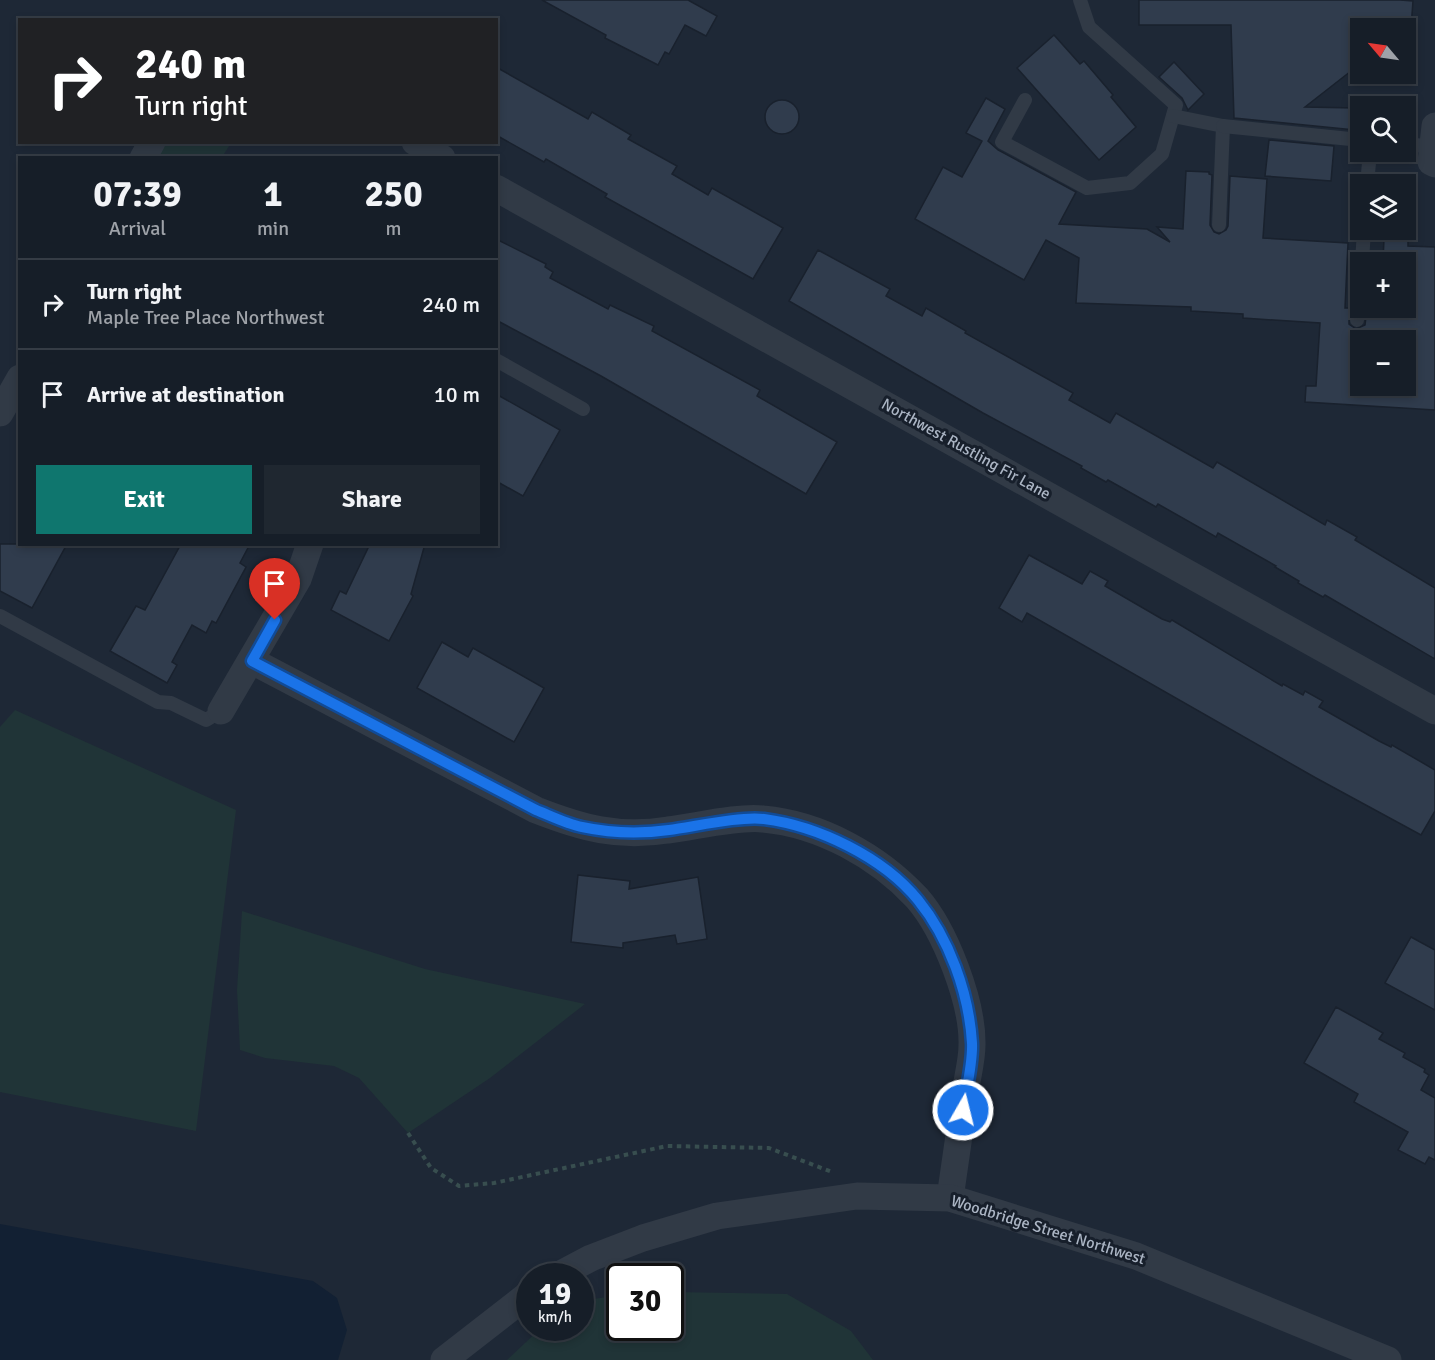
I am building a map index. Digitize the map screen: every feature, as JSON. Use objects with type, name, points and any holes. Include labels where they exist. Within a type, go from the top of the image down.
[{"type":"street","points":[[413,148],[436,156]]},
{"type":"street","name":"Northwest Rustling Fir Lane","points":[[498,189],[1435,711]]},
{"type":"street","points":[[0,412],[18,381]]},
{"type":"street","points":[[221,711],[298,579],[309,546]]},
{"type":"street","points":[[252,661],[536,810],[581,827],[623,833],[665,831],[761,818],[815,830],[855,849],[891,875],[918,899],[939,933],[958,974],[967,1006],[972,1044],[950,1197]]},
{"type":"street","name":"Woodbridge Street Northwest","points":[[582,1263],[643,1238],[717,1216],[857,1196],[950,1197],[1136,1256],[1388,1360]]},
{"type":"street","points":[[444,1360],[516,1304]]},
{"type":"lane","points":[[1025,100],[1002,142],[1087,188],[1130,183],[1162,154],[1176,105],[1089,27],[1080,0]]},
{"type":"lane","points":[[1173,116],[1223,126],[1350,139]]},
{"type":"lane","points":[[1219,225],[1223,126]]},
{"type":"lane","points":[[1416,144],[1434,145]]},
{"type":"lane","points":[[498,361],[583,409]]},
{"type":"lane","points":[[0,616],[158,702],[171,703],[207,720],[221,711]]},
{"type":"path","points":[[408,1133],[431,1168],[459,1186],[494,1183],[667,1146],[769,1148],[846,1177],[857,1196]]},
{"type":"green space","points":[[151,144],[230,144],[223,156],[144,156]]},
{"type":"green space","points":[[15,710],[236,810],[196,1131],[0,1092],[0,727]]},
{"type":"green space","points":[[242,911],[425,969],[585,1004],[490,1078],[408,1133],[359,1078],[334,1066],[265,1058],[240,1050],[237,990]]},
{"type":"green space","points":[[684,1292],[787,1294],[851,1331],[873,1360],[507,1360],[527,1341],[594,1341],[594,1299],[606,1297],[606,1341],[684,1341]]},
{"type":"water","points":[[0,1224],[313,1281],[337,1298],[347,1330],[338,1360],[0,1360]]},
{"type":"building","points":[[542,0],[688,0],[717,16],[706,36],[685,25],[669,54],[665,52],[658,65],[605,38],[606,35]]},
{"type":"building","points":[[1139,0],[1413,1],[1412,18],[1350,18],[1350,72],[1305,107],[1350,108],[1350,130],[1234,118],[1231,25],[1139,25]]},
{"type":"building","points":[[1054,35],[1080,64],[1084,61],[1136,127],[1099,160],[1017,68]]},
{"type":"building","points":[[1174,62],[1204,94],[1188,110],[1182,98],[1159,77]]},
{"type":"building","points":[[498,68],[588,119],[592,112],[631,135],[628,139],[677,166],[672,174],[708,195],[712,188],[783,228],[753,279],[605,197],[607,194],[546,159],[544,162],[498,136]]},
{"type":"building","points":[[986,98],[1005,109],[988,141],[998,150],[1076,192],[1059,224],[1147,229],[1170,242],[1157,227],[1183,229],[1186,171],[1209,172],[1212,175],[1210,225],[1214,232],[1219,234],[1228,226],[1230,176],[1267,179],[1263,238],[1348,243],[1345,308],[1349,308],[1349,324],[1356,329],[1365,325],[1366,318],[1416,318],[1416,252],[1383,252],[1384,240],[1408,240],[1408,246],[1435,247],[1435,410],[1305,402],[1306,386],[1316,386],[1320,323],[1243,318],[1243,314],[1191,311],[1191,307],[1076,303],[1079,258],[1046,240],[1024,280],[915,219],[943,167],[962,177],[982,141],[966,133]]},
{"type":"building","points":[[782,100],[794,105],[799,117],[794,129],[782,134],[770,129],[765,117],[770,105]]},
{"type":"building","points":[[1269,140],[1334,146],[1331,181],[1265,176]]},
{"type":"building","points":[[498,240],[546,264],[545,267],[553,272],[550,278],[608,309],[610,305],[654,326],[652,331],[760,390],[757,396],[837,442],[806,494],[601,376],[498,321]]},
{"type":"building","points":[[818,250],[890,289],[886,296],[922,316],[926,308],[966,331],[965,333],[1073,393],[1069,400],[1110,423],[1116,413],[1213,468],[1217,462],[1325,525],[1327,520],[1357,537],[1355,540],[1435,588],[1435,659],[1325,595],[1323,597],[1298,583],[1299,581],[1276,566],[1218,533],[1216,537],[1158,504],[1156,507],[1108,480],[1106,482],[1081,468],[1082,466],[983,413],[789,301]]},
{"type":"building","points":[[498,395],[560,430],[523,496],[498,482]]},
{"type":"building","points":[[0,544],[66,546],[32,608],[0,591]]},
{"type":"building","points":[[180,546],[249,546],[240,563],[246,567],[216,623],[212,621],[206,633],[192,625],[172,662],[177,665],[167,683],[110,651],[136,606],[145,610]]},
{"type":"building","points":[[369,546],[424,546],[411,594],[413,596],[389,641],[331,610],[340,591],[346,594]]},
{"type":"building","points":[[1029,555],[1082,584],[1090,571],[1108,581],[1105,586],[1162,619],[1170,622],[1172,620],[1282,686],[1283,684],[1303,695],[1305,691],[1323,701],[1319,707],[1435,770],[1435,811],[1421,835],[1316,778],[1027,613],[1022,622],[999,608]]},
{"type":"building","points":[[442,642],[468,657],[473,648],[544,688],[514,742],[417,688]]},
{"type":"building","points":[[578,875],[630,881],[629,889],[698,877],[707,939],[677,944],[675,935],[623,943],[623,948],[571,942]]},
{"type":"building","points":[[1411,937],[1435,950],[1435,1010],[1385,983]]},
{"type":"building","points":[[1336,1007],[1383,1033],[1379,1039],[1405,1053],[1403,1057],[1425,1069],[1424,1072],[1429,1075],[1421,1090],[1435,1098],[1435,1160],[1429,1157],[1425,1164],[1398,1150],[1408,1132],[1354,1102],[1358,1094],[1304,1063]]},
{"type":"route","points":[[275,620],[252,661],[536,810],[581,827],[623,833],[665,831],[761,818],[815,830],[855,849],[891,875],[918,899],[939,933],[958,974],[967,1006],[972,1044],[963,1110]]}]
